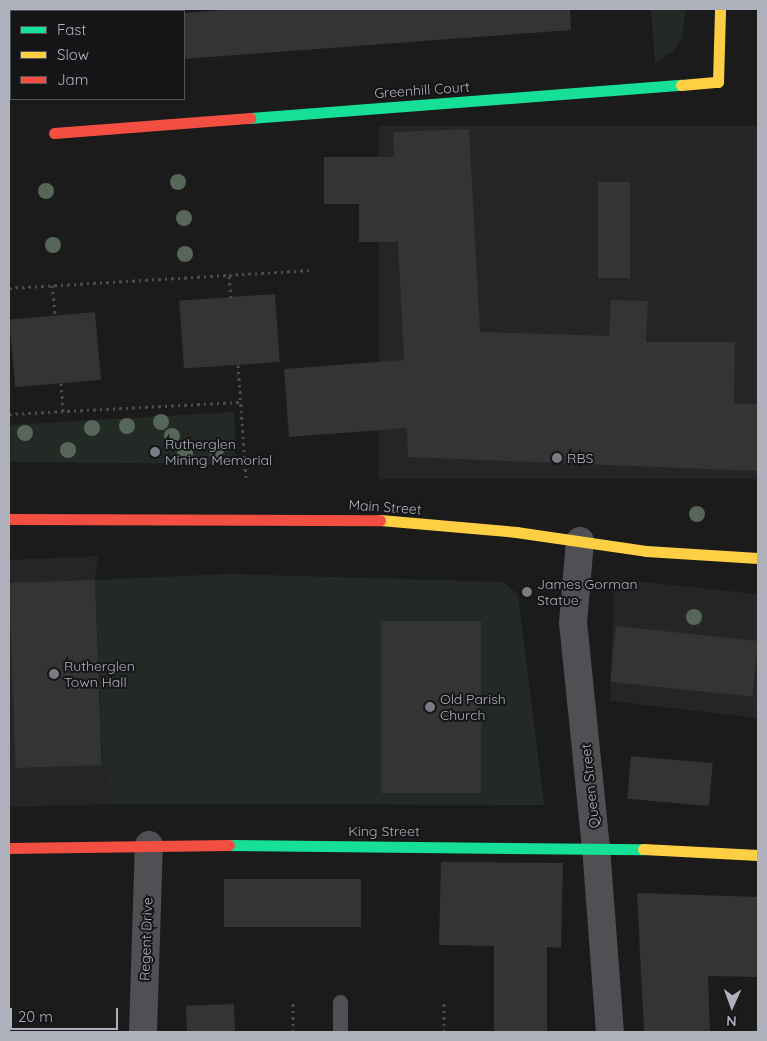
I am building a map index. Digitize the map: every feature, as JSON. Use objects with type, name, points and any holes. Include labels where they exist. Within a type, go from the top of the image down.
[{"type":"street","name":"Greenhill Court","points":[[54,133],[718,82],[720,9]]},
{"type":"street","name":"Main Street","points":[[9,519],[369,519],[580,541],[646,550],[758,558]]},
{"type":"street","name":"Queen Street","points":[[580,541],[573,622],[596,847],[610,1032]]},
{"type":"street","name":"King Street","points":[[9,848],[149,846],[596,847],[758,855]]},
{"type":"street","name":"Regent Drive","points":[[143,1032],[149,846]]},
{"type":"lane","points":[[340,1002],[340,1032]]},
{"type":"path","points":[[9,288],[311,270]]},
{"type":"path","points":[[229,275],[231,298]]},
{"type":"path","points":[[52,286],[55,316]]},
{"type":"path","points":[[238,365],[246,480]]},
{"type":"path","points":[[60,383],[63,412]]},
{"type":"path","points":[[9,414],[240,402]]},
{"type":"path","points":[[293,1002],[293,1032]]},
{"type":"path","points":[[444,1003],[444,1032]]},
{"type":"shaded area","points":[[651,9],[686,9],[682,38],[673,51],[655,63]]},
{"type":"shaded area","points":[[379,126],[758,126],[758,479],[379,479]]},
{"type":"shaded area","points":[[234,412],[236,464],[9,462],[9,425]]},
{"type":"shaded area","name":"Rutherglen Town Hall","points":[[98,556],[95,580],[103,765],[113,804],[9,807],[9,560]]},
{"type":"shaded area","points":[[228,574],[504,582],[518,595],[544,805],[113,804],[103,765],[95,580]]},
{"type":"shaded area","points":[[614,579],[758,594],[758,718],[610,701]]},
{"type":"building","points":[[238,9],[570,9],[571,30],[185,59],[185,13]]},
{"type":"building","points":[[469,129],[480,332],[609,336],[611,300],[648,301],[646,342],[735,342],[734,404],[758,404],[758,471],[408,457],[407,428],[289,437],[284,369],[404,360],[398,242],[359,242],[359,204],[324,204],[324,157],[394,157],[393,132]]},
{"type":"building","points":[[598,182],[630,182],[630,278],[598,278]]},
{"type":"building","points":[[275,294],[280,362],[184,369],[179,301]]},
{"type":"building","points":[[95,312],[101,380],[15,387],[9,319]]},
{"type":"building","name":"Rutherglen Town Hall","points":[[95,580],[101,765],[16,768],[9,583]]},
{"type":"building","name":"Old Parish Church","points":[[381,621],[481,621],[481,793],[381,793]]},
{"type":"building","points":[[616,626],[758,641],[752,697],[610,682]]},
{"type":"building","points":[[631,756],[713,763],[709,806],[627,799]]},
{"type":"building","points":[[441,862],[563,863],[561,948],[547,947],[547,1032],[494,1032],[494,946],[439,945]]},
{"type":"building","points":[[224,879],[361,879],[361,927],[224,927]]},
{"type":"building","points":[[637,893],[758,897],[758,977],[708,976],[710,1032],[644,1032]]},
{"type":"building","points":[[234,1004],[235,1032],[187,1032],[186,1006]]},
{"type":"traffic: fast","points":[[250,118],[681,85]]},
{"type":"traffic: fast","points":[[229,845],[643,849]]},
{"type":"traffic: slow","points":[[681,85],[718,82],[720,9]]},
{"type":"traffic: slow","points":[[380,520],[516,532],[646,551],[758,558]]},
{"type":"traffic: slow","points":[[643,849],[758,855]]},
{"type":"traffic: jam","points":[[54,133],[250,118]]},
{"type":"traffic: jam","points":[[9,519],[380,520]]},
{"type":"traffic: jam","points":[[9,848],[229,845]]},
{"type":"place","name":"Rutherglen Mining Memorial","points":[[155,452]]},
{"type":"place","name":"RBS","points":[[557,458]]},
{"type":"place","name":"James Gorman Statue","points":[[527,592]]},
{"type":"place","name":"Rutherglen Town Hall","points":[[54,674]]},
{"type":"place","name":"Old Parish Church","points":[[430,707]]}]
